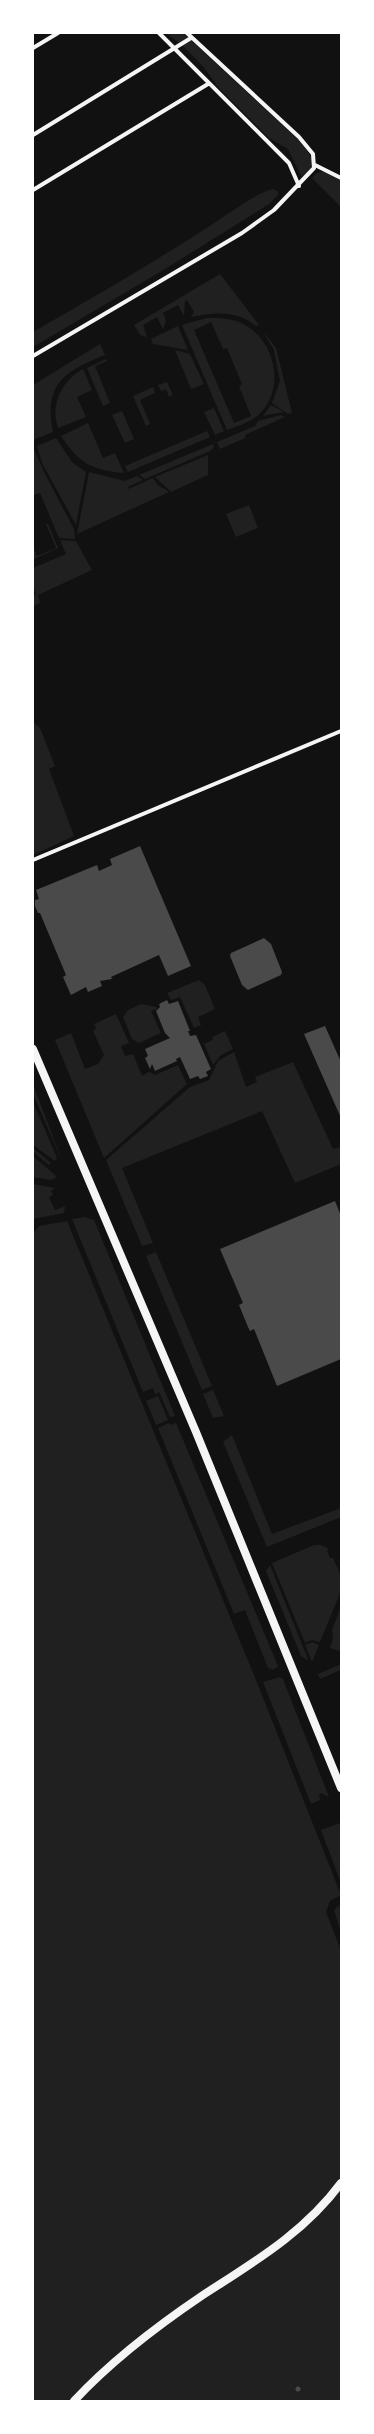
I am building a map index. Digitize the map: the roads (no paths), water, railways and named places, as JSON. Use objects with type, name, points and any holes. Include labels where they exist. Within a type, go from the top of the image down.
[{"type":"highway","points":[[33,1049],[196,1432],[341,1788]]},
{"type":"highway","points":[[74,2401],[102,2374],[162,2324],[297,2232],[313,2217],[341,2183]]},
{"type":"street","points":[[33,48],[58,33]]},
{"type":"street","points":[[158,33],[174,47],[208,84],[290,163],[299,186]]},
{"type":"street","points":[[33,356],[242,233],[274,210],[312,172],[315,164],[313,154],[299,137],[187,33]]},
{"type":"street","points":[[33,135],[174,47],[182,45],[191,38]]},
{"type":"street","points":[[33,190],[208,84]]},
{"type":"street","points":[[315,164],[341,178]]},
{"type":"street","points":[[33,860],[341,731]]}]
